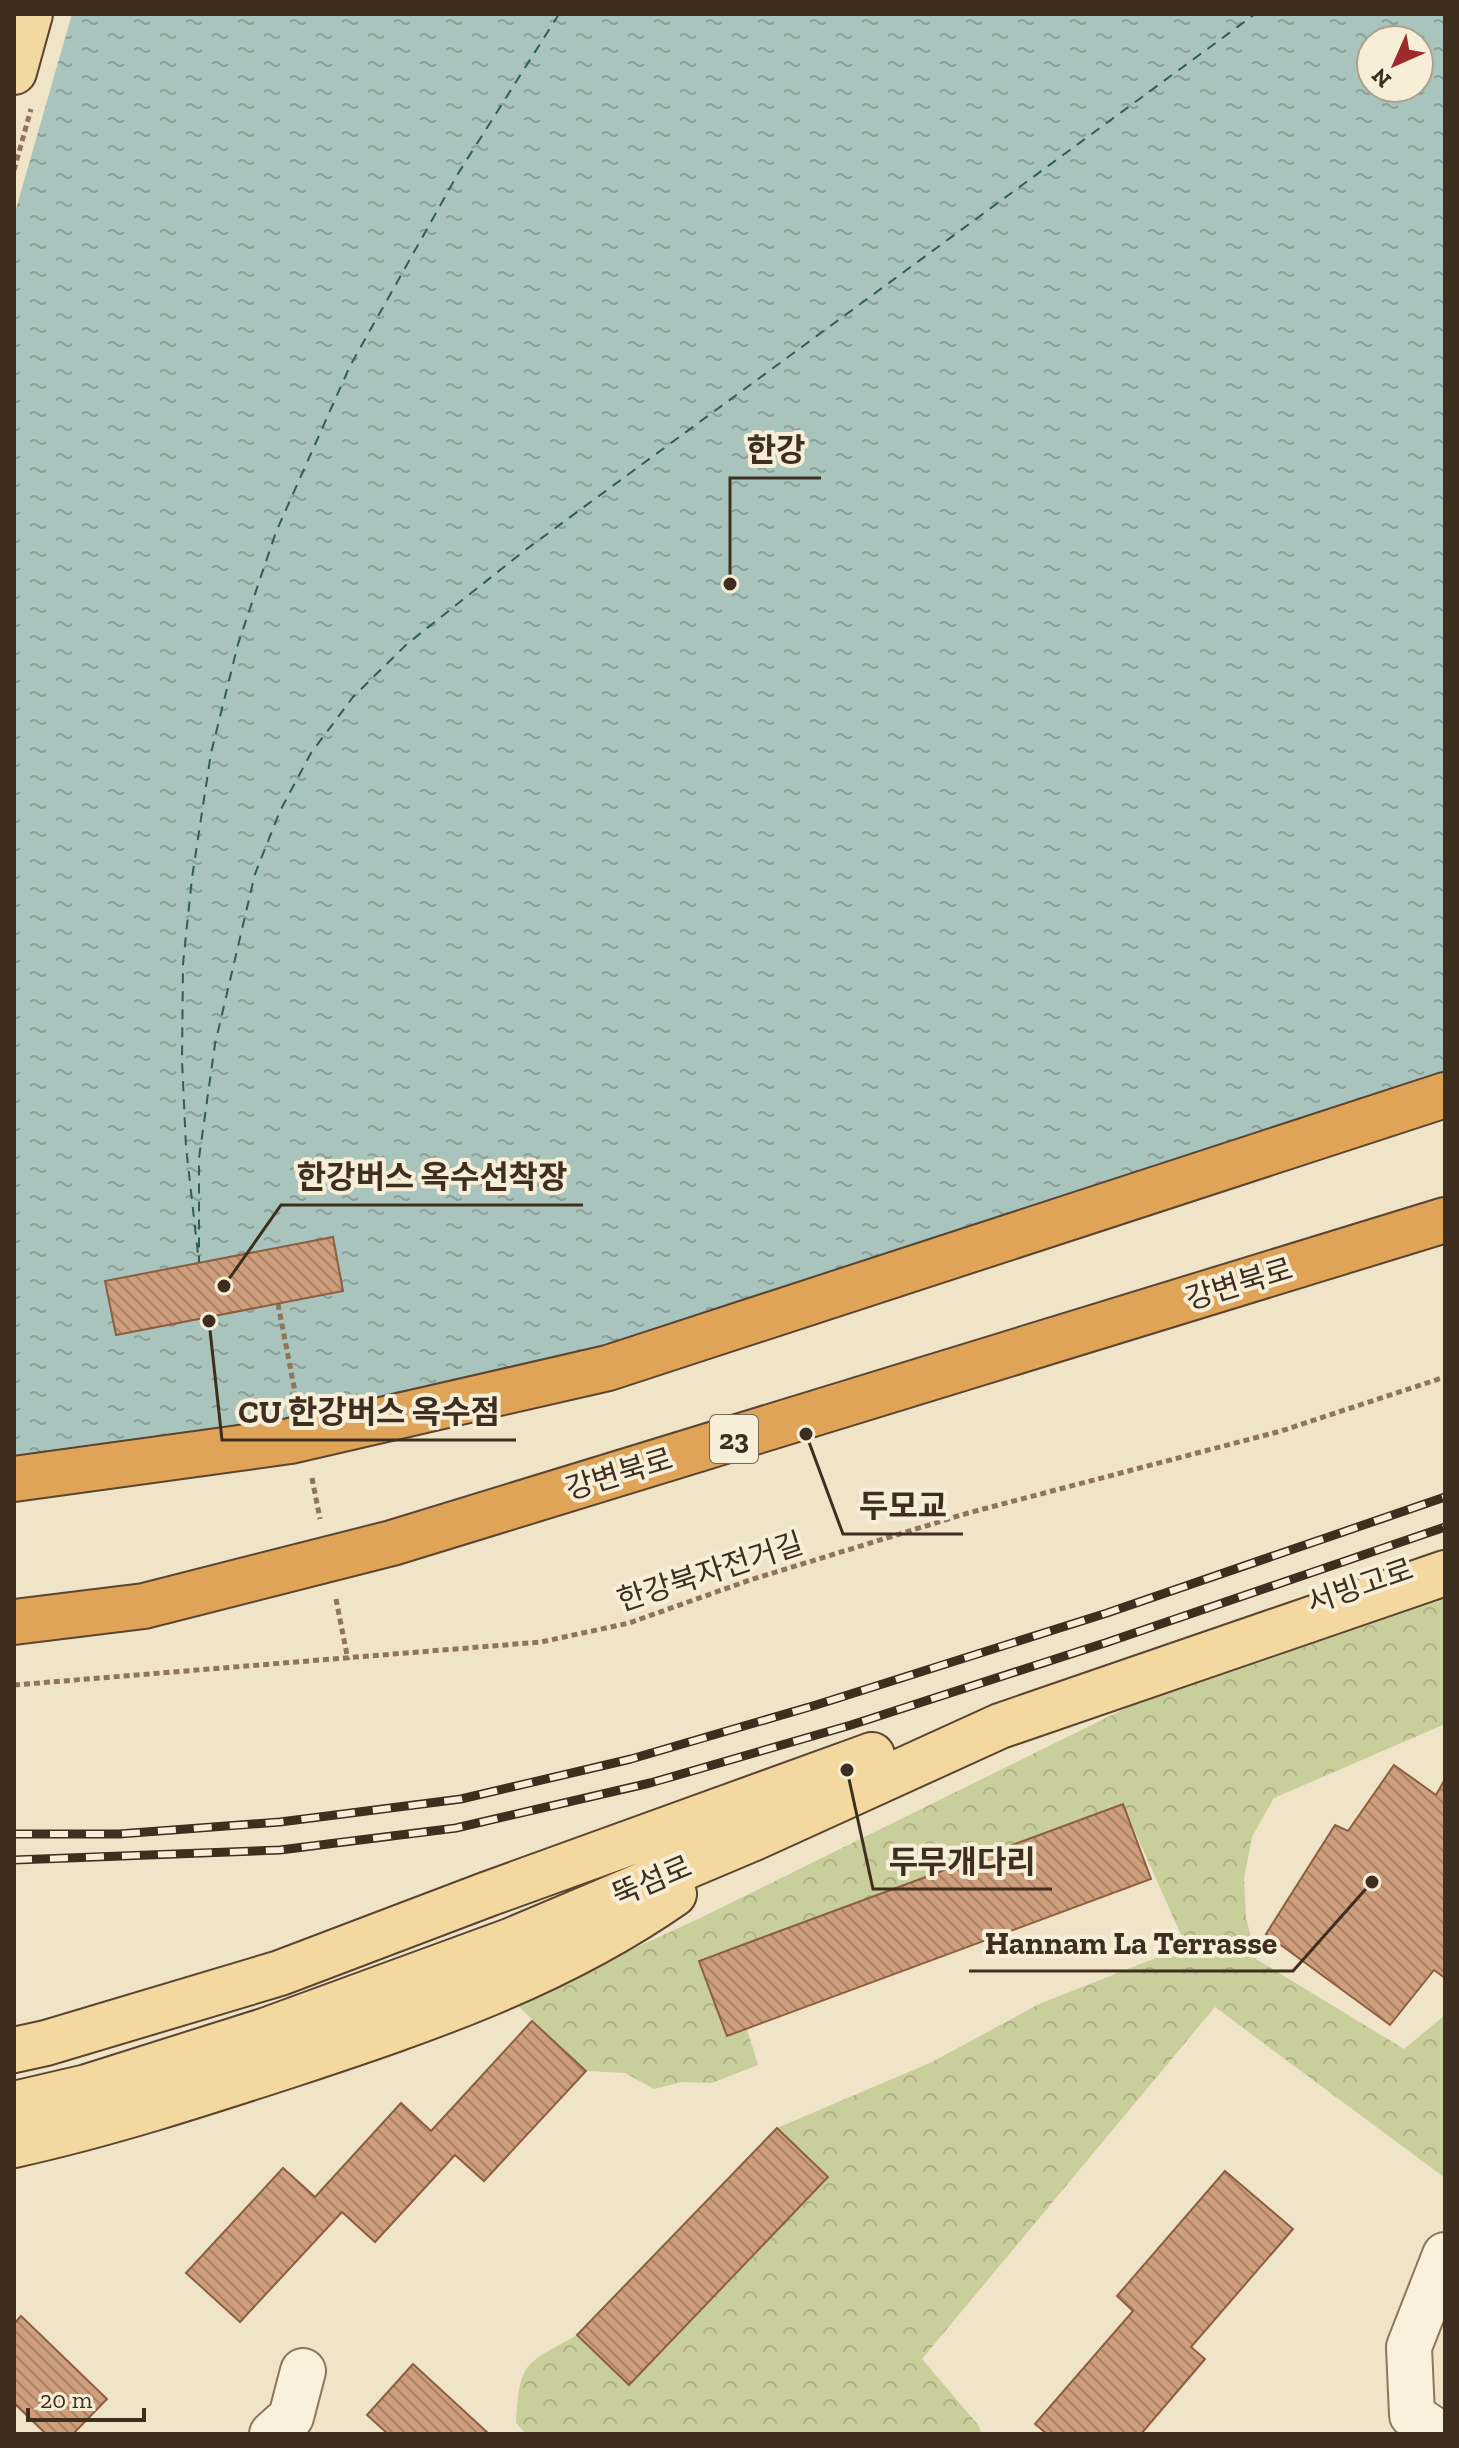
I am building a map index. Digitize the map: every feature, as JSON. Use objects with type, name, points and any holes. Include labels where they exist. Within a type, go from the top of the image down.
[{"type":"highway","points":[[14,1479],[290,1441],[608,1368],[1445,1095]]},
{"type":"highway","name":"강변북로","points":[[14,1622],[144,1606],[392,1543],[1445,1220]]},
{"type":"main road","points":[[14,72],[30,14]]},
{"type":"main road","name":"서빙고로","points":[[1277,1622],[1445,1556]]},
{"type":"main road","name":"서빙고로","points":[[1277,1622],[1445,1573]]},
{"type":"main road","name":"뚝섬로","points":[[14,2104],[87,2087],[267,2030],[510,1941],[754,1838],[1000,1726],[1277,1622]]},
{"type":"main road","name":"뚝섬로","points":[[14,2050],[280,1973],[705,1815],[1277,1622]]},
{"type":"main road","points":[[14,2145],[86,2129],[195,2096],[425,2020],[522,1980],[640,1918],[754,1838]]},
{"type":"street","points":[[1440,2434],[1412,2415],[1409,2347],[1445,2255]]},
{"type":"street","points":[[272,2434],[291,2417],[303,2371]]},
{"type":"path","name":"한강북자전거길","points":[[14,1685],[527,1643],[597,1631],[968,1513],[1281,1431],[1445,1377]]},
{"type":"green space","points":[[1445,1599],[1445,1724],[1274,1798],[1252,1837],[1244,1879],[1246,1917],[1256,1959],[1404,2049],[1445,2015],[1445,2178],[1215,2007],[922,2359],[979,2426],[981,2434],[526,2434],[516,2423],[520,2387],[528,2367],[535,2359],[577,2335],[629,2384],[828,2178],[777,2128],[932,2062],[1039,2004],[1186,1946],[1123,1805],[727,2036],[747,2029],[758,2065],[712,2083],[682,2082],[654,2089],[625,2073],[586,2071],[515,2003],[698,1919],[1130,1706]]},
{"type":"water","points":[[14,14],[1445,14],[1445,1080],[809,1289],[455,1392],[14,1463]]},
{"type":"pier","points":[[14,14],[72,14],[14,216]]},
{"type":"building","points":[[333,1237],[343,1291],[116,1335],[105,1281]]},
{"type":"building","points":[[1394,1765],[1436,1795],[1445,1779],[1445,1978],[1434,1970],[1390,2025],[1266,1934],[1335,1825],[1348,1831]]},
{"type":"building","points":[[1123,1804],[1151,1879],[727,2036],[699,1961]]},
{"type":"building","points":[[532,2021],[586,2071],[484,2181],[455,2155],[375,2242],[342,2212],[240,2322],[186,2273],[283,2168],[315,2197],[401,2103],[431,2131]]},
{"type":"building","points":[[777,2128],[828,2177],[629,2385],[577,2335]]},
{"type":"building","points":[[1225,2171],[1293,2229],[1191,2347],[1205,2359],[1141,2434],[1047,2434],[1035,2424],[1133,2311],[1117,2296]]},
{"type":"building","points":[[21,2316],[107,2399],[73,2434],[46,2434],[14,2403],[14,2324]]},
{"type":"building","points":[[413,2364],[489,2434],[388,2434],[367,2415]]},
{"type":"ferry route","points":[[559,14],[459,172],[350,366],[276,532],[238,644],[211,753],[183,964],[182,1060],[186,1147],[199,1263],[199,1158],[215,1044],[255,874],[280,811],[311,753],[353,697],[407,644],[524,551],[1255,14]]},
{"type":"railway","points":[[14,1834],[119,1834],[280,1822],[461,1799],[631,1759],[816,1705],[1107,1613],[1445,1497]]},
{"type":"railway","points":[[14,1860],[280,1850],[456,1828],[650,1783],[851,1725],[1108,1642],[1445,1527]]},
{"type":"place","name":"한강","points":[[730,584]]},
{"type":"place","name":"한강버스 옥수선착장","points":[[224,1286]]},
{"type":"place","name":"CU 한강버스 옥수점","points":[[209,1321]]},
{"type":"place","name":"두모교","points":[[806,1434]]},
{"type":"place","name":"두무개다리","points":[[847,1770]]},
{"type":"place","name":"Hannam La Terrasse","points":[[1372,1882]]}]
